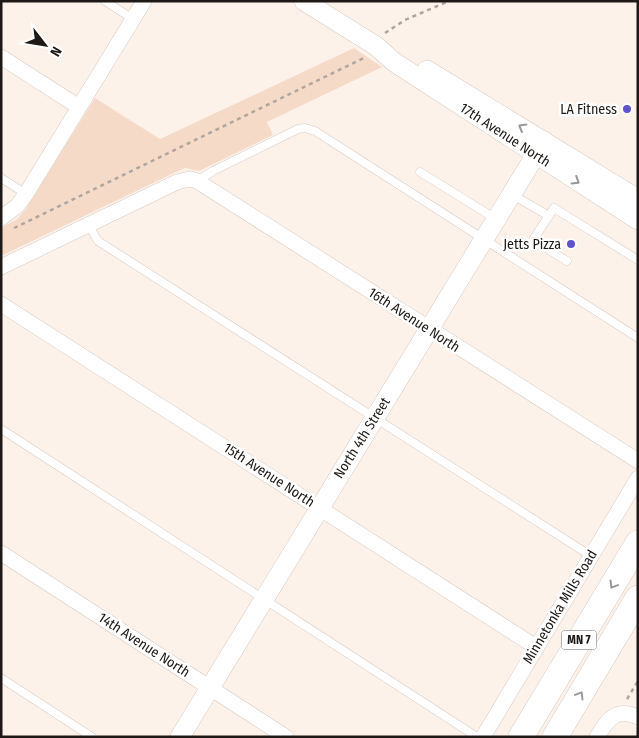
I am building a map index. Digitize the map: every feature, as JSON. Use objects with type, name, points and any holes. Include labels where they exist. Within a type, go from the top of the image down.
[{"type":"highway","name":"MN 7","points":[[521,737],[638,543]]},
{"type":"highway","name":"MN 7","points":[[555,737],[638,598]]},
{"type":"street","points":[[6,224],[144,1]]},
{"type":"street","name":"17th Avenue North","points":[[304,1],[376,45],[394,62],[540,148],[638,199]]},
{"type":"street","points":[[1,57],[79,107]]},
{"type":"street","name":"17th Avenue North","points":[[540,148],[638,220]]},
{"type":"street","name":"North 4th Street","points":[[180,737],[540,148]]},
{"type":"street","points":[[1,267],[177,182],[194,180]]},
{"type":"street","name":"16th Avenue North","points":[[194,180],[638,461]]},
{"type":"street","name":"15th Avenue North","points":[[1,304],[536,647]]},
{"type":"street","name":"Minnetonka Mills Road","points":[[483,737],[638,478]]},
{"type":"street","name":"14th Avenue North","points":[[1,553],[286,737]]},
{"type":"street","points":[[597,737],[608,718],[615,714],[631,715]]},
{"type":"lane","points":[[105,1],[133,19]]},
{"type":"lane","points":[[194,180],[298,128],[315,131],[638,338]]},
{"type":"lane","points":[[420,172],[496,219]]},
{"type":"lane","points":[[1,178],[26,194]]},
{"type":"lane","points":[[511,194],[549,216]]},
{"type":"lane","points":[[567,261],[533,240],[554,208],[638,260]]},
{"type":"lane","points":[[89,226],[98,241],[591,556]]},
{"type":"lane","points":[[1,429],[478,737]]},
{"type":"lane","points":[[1,678],[92,737]]},
{"type":"path","points":[[6,224],[376,45],[405,20],[449,1]]},
{"type":"path","points":[[631,715],[626,700],[638,681]]},
{"type":"shaded area","points":[[354,48],[382,67],[267,122],[273,135],[199,171],[185,168],[178,171],[1,256],[1,228],[17,219],[25,210],[95,98],[160,139]]},
{"type":"place","name":"LA Fitness","points":[[627,109]]},
{"type":"place","name":"Jetts Pizza","points":[[571,244]]}]
